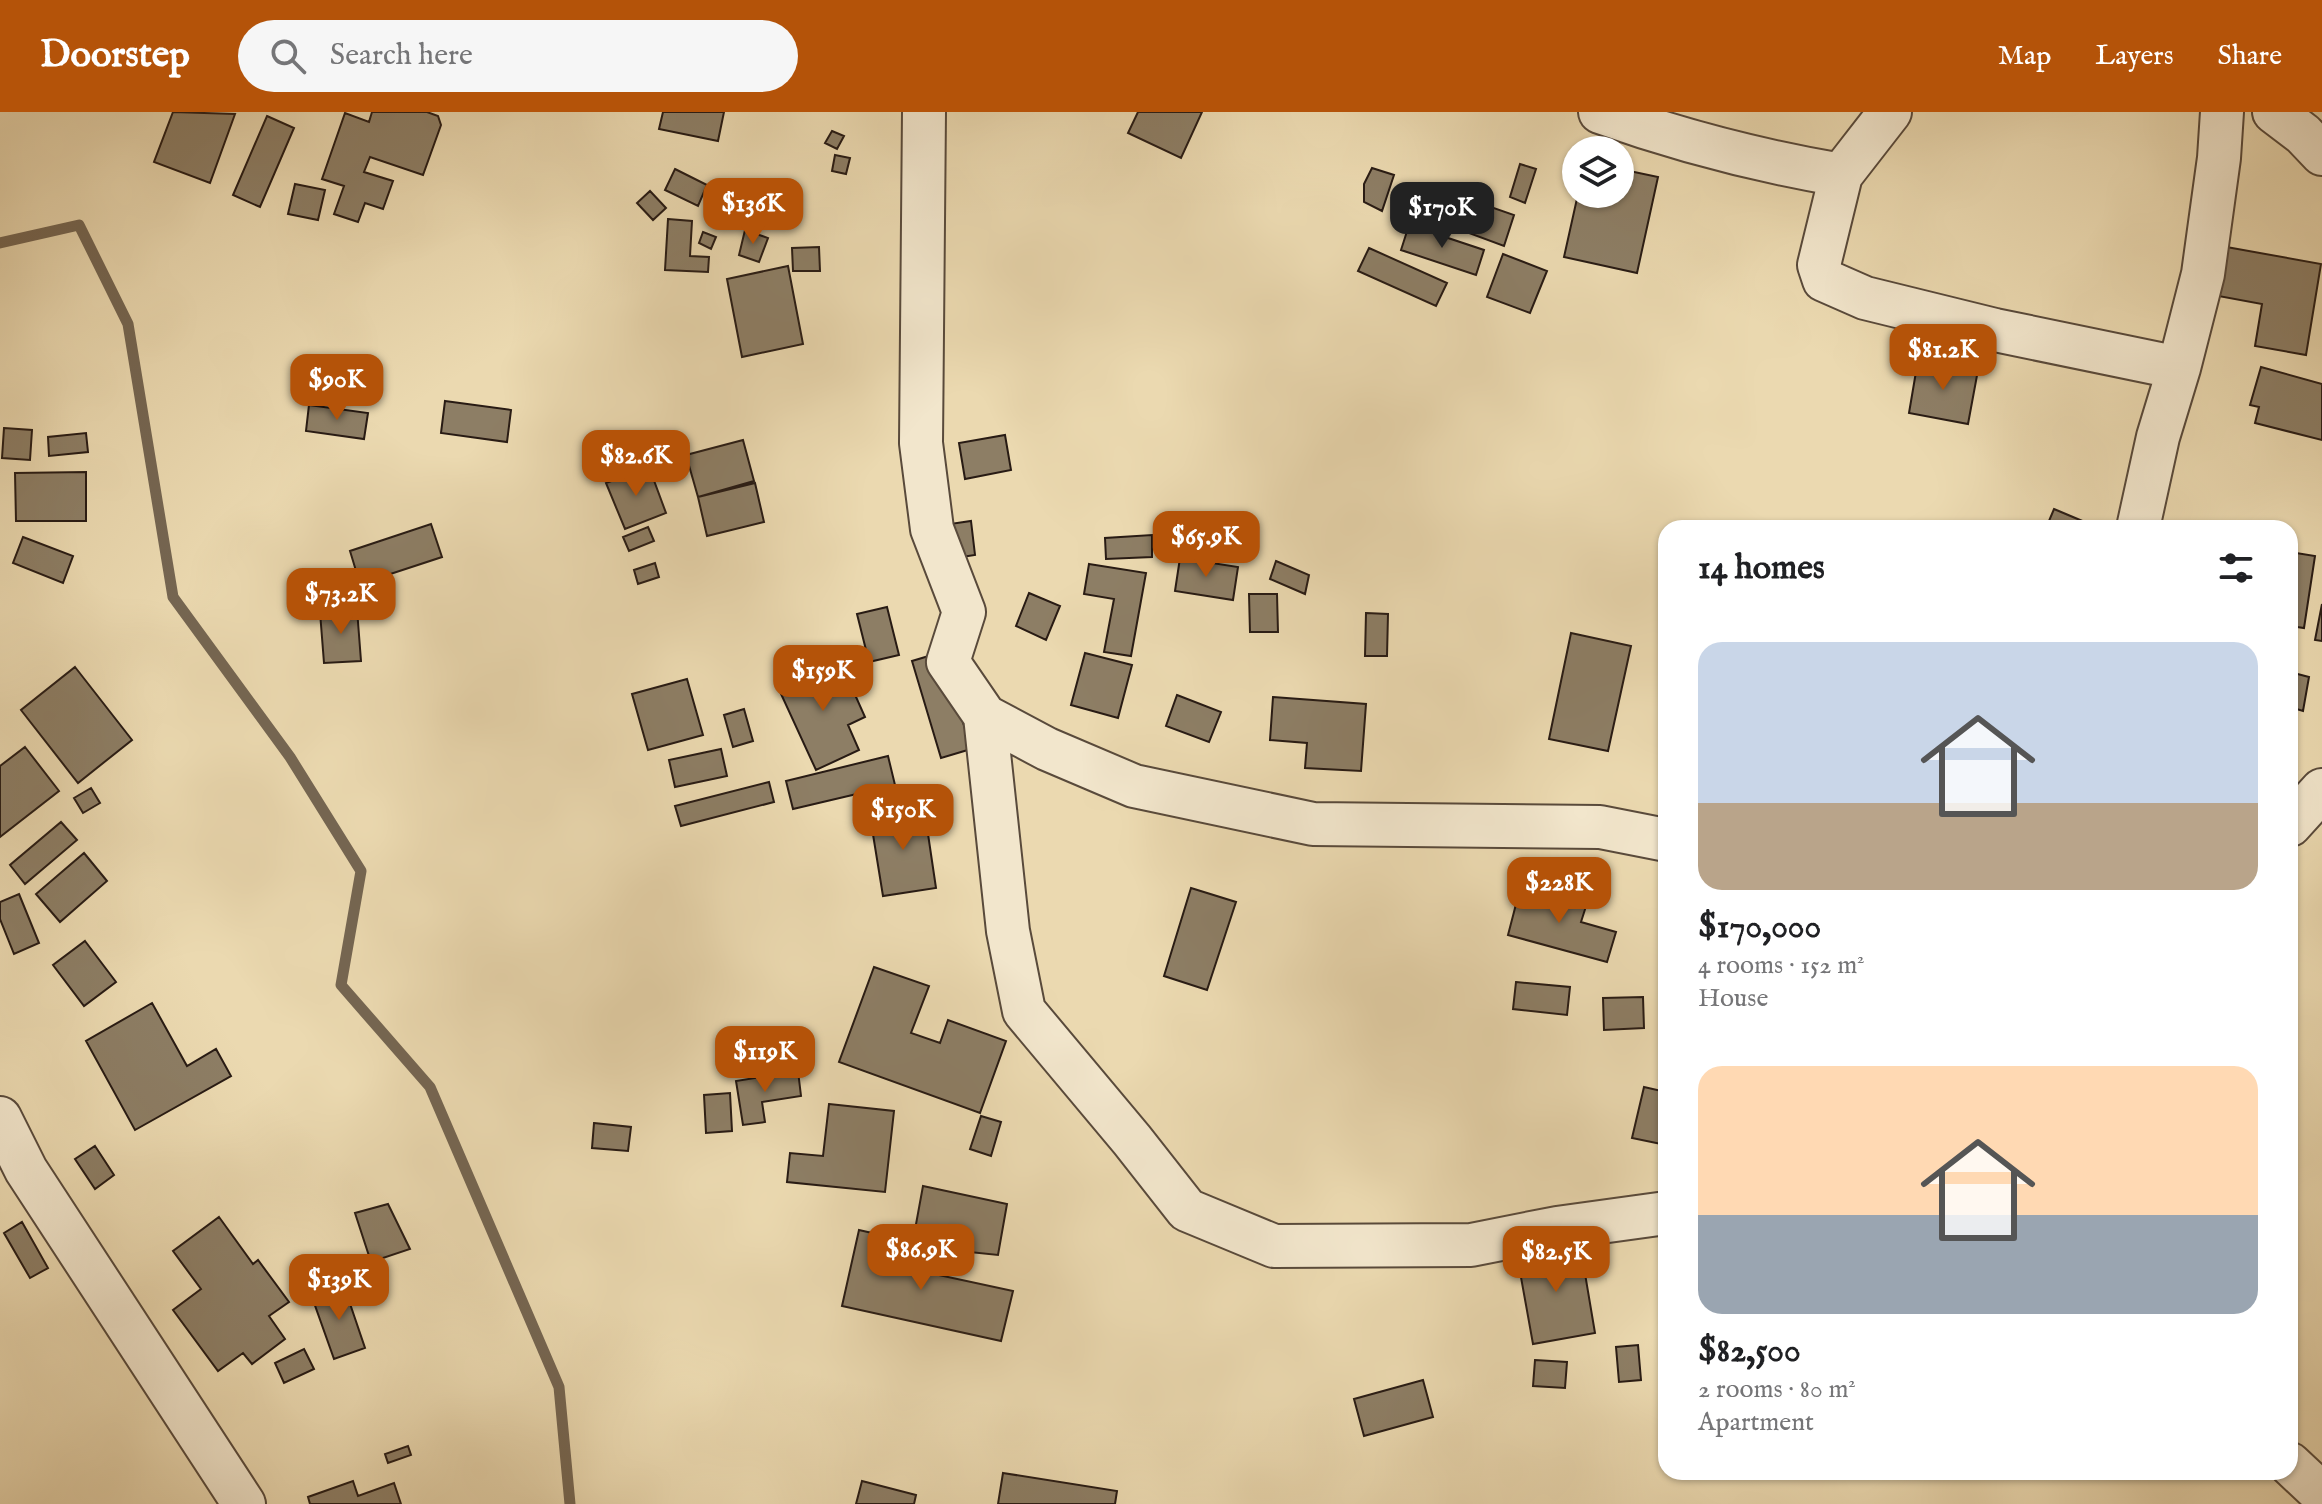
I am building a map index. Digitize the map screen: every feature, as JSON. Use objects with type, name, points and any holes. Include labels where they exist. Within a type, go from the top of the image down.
[{"type":"street","points":[[924,112],[921,443],[932,529],[964,612],[948,662],[985,716],[1047,749],[1134,786],[1313,824],[1600,827],[1658,838]]},
{"type":"street","points":[[1600,112],[1645,128],[1759,158],[1841,175]]},
{"type":"street","points":[[1890,112],[1841,175],[1819,265],[1824,280],[1865,298],[1995,330],[2179,368]]},
{"type":"street","points":[[2140,520],[2158,437],[2203,274],[2222,112]]},
{"type":"street","points":[[2274,112],[2303,134],[2322,154]]},
{"type":"street","points":[[985,716],[1008,931],[1024,1011],[1187,1210],[1274,1246],[1471,1245],[1557,1228],[1658,1214]]},
{"type":"street","points":[[2298,816],[2322,790]]},
{"type":"street","points":[[0,1118],[26,1170],[244,1504]]},
{"type":"street","points":[[2298,1472],[2322,1494]]},
{"type":"building","points":[[173,112],[235,114],[210,183],[154,162]]},
{"type":"building","points":[[372,112],[427,112],[438,116],[441,125],[423,175],[370,157],[364,172],[393,181],[383,209],[365,203],[358,222],[334,214],[344,186],[322,179],[345,113],[369,122]]},
{"type":"building","points":[[663,112],[724,112],[718,141],[659,129]]},
{"type":"building","points":[[1138,112],[1202,112],[1181,158],[1128,133]]},
{"type":"building","points":[[267,116],[294,128],[260,207],[233,195]]},
{"type":"building","points":[[832,131],[844,136],[837,149],[825,143]]},
{"type":"building","points":[[835,155],[850,158],[846,174],[832,171]]},
{"type":"building","points":[[1520,164],[1536,169],[1525,203],[1510,197]]},
{"type":"building","points":[[1372,168],[1394,175],[1382,211],[1364,202],[1364,184]]},
{"type":"building","points":[[675,169],[707,185],[698,206],[665,190]]},
{"type":"building","points":[[1634,172],[1658,177],[1637,273],[1564,257],[1575,208],[1634,208]]},
{"type":"building","points":[[295,184],[325,190],[318,220],[288,214]]},
{"type":"building","points":[[650,191],[666,208],[653,220],[637,203]]},
{"type":"building","points":[[1462,197],[1514,215],[1504,246],[1450,226]]},
{"type":"building","points":[[668,219],[692,221],[690,256],[709,257],[708,272],[665,270]]},
{"type":"building","points":[[1409,225],[1484,250],[1476,275],[1401,250]]},
{"type":"building","points":[[745,230],[768,238],[759,262],[739,255]]},
{"type":"building","points":[[703,232],[716,237],[711,249],[699,243]]},
{"type":"building","points":[[2221,246],[2321,264],[2306,355],[2255,346],[2262,304],[2213,295]]},
{"type":"building","points":[[819,247],[820,271],[793,271],[792,248]]},
{"type":"building","points":[[1369,248],[1447,283],[1436,306],[1358,271]]},
{"type":"building","points":[[1503,254],[1547,271],[1530,313],[1487,297]]},
{"type":"building","points":[[788,266],[803,344],[742,357],[727,279]]},
{"type":"building","points":[[1915,338],[1967,338],[1967,353],[1915,353]]},
{"type":"building","points":[[1918,360],[1978,370],[1968,424],[1909,413]]},
{"type":"building","points":[[2261,367],[2322,384],[2322,440],[2255,423],[2259,407],[2250,405]]},
{"type":"building","points":[[445,401],[511,410],[507,442],[441,433]]},
{"type":"building","points":[[309,405],[368,413],[364,439],[306,431]]},
{"type":"building","points":[[4,428],[32,430],[30,460],[2,458]]},
{"type":"building","points":[[86,433],[88,452],[49,456],[48,437]]},
{"type":"building","points":[[1005,435],[1011,470],[965,479],[959,443]]},
{"type":"building","points":[[743,440],[754,481],[698,497],[686,455]]},
{"type":"building","points":[[649,467],[666,513],[625,529],[606,483]]},
{"type":"building","points":[[86,472],[86,521],[16,521],[15,473]]},
{"type":"building","points":[[755,483],[764,522],[707,536],[698,497]]},
{"type":"building","points":[[2054,509],[2080,520],[2049,520]]},
{"type":"building","points":[[971,521],[975,555],[955,558],[950,524]]},
{"type":"building","points":[[431,524],[442,557],[360,584],[350,551]]},
{"type":"building","points":[[648,527],[654,541],[629,551],[623,537]]},
{"type":"building","points":[[1152,535],[1152,557],[1106,559],[1105,538]]},
{"type":"building","points":[[23,537],[73,556],[63,583],[13,563]]},
{"type":"building","points":[[2298,553],[2315,556],[2304,628],[2298,627]]},
{"type":"building","points":[[1180,558],[1238,567],[1233,600],[1175,591]]},
{"type":"building","points":[[1276,561],[1309,575],[1305,594],[1270,579]]},
{"type":"building","points":[[655,563],[659,577],[638,584],[634,570]]},
{"type":"building","points":[[1089,564],[1146,573],[1131,656],[1104,652],[1114,599],[1084,594]]},
{"type":"building","points":[[1029,593],[1060,606],[1046,640],[1016,626]]},
{"type":"building","points":[[1249,594],[1277,594],[1278,632],[1250,632]]},
{"type":"building","points":[[2322,604],[2322,641],[2315,640]]},
{"type":"building","points":[[887,607],[899,655],[869,662],[857,614]]},
{"type":"building","points":[[357,609],[361,661],[324,663],[320,612]]},
{"type":"building","points":[[1366,613],[1388,614],[1387,656],[1365,656]]},
{"type":"building","points":[[1571,633],[1631,646],[1608,751],[1549,739]]},
{"type":"building","points":[[942,652],[971,749],[941,758],[912,661]]},
{"type":"building","points":[[1085,653],[1132,665],[1118,718],[1071,705]]},
{"type":"building","points":[[820,662],[827,678],[844,670],[865,717],[848,725],[859,750],[816,770],[776,683]]},
{"type":"building","points":[[75,667],[132,740],[78,783],[21,710]]},
{"type":"building","points":[[2298,674],[2309,677],[2303,711],[2298,709]]},
{"type":"building","points":[[687,679],[703,735],[648,750],[632,694]]},
{"type":"building","points":[[1177,695],[1221,712],[1209,742],[1166,726]]},
{"type":"building","points":[[1273,697],[1366,704],[1361,771],[1305,768],[1307,743],[1270,740]]},
{"type":"building","points":[[744,709],[753,741],[733,747],[724,715]]},
{"type":"building","points":[[25,747],[59,791],[0,837],[0,766]]},
{"type":"building","points":[[721,749],[727,776],[675,787],[669,760]]},
{"type":"building","points":[[888,756],[895,785],[793,809],[786,781]]},
{"type":"building","points":[[769,782],[774,802],[681,826],[675,806]]},
{"type":"building","points":[[91,788],[100,803],[83,813],[74,798]]},
{"type":"building","points":[[924,807],[936,888],[883,896],[870,816]]},
{"type":"building","points":[[61,822],[77,840],[25,884],[10,865]]},
{"type":"building","points":[[84,853],[107,881],[60,922],[36,894]]},
{"type":"building","points":[[1521,885],[1587,903],[1581,922],[1616,932],[1607,962],[1508,935]]},
{"type":"building","points":[[1191,888],[1236,902],[1207,990],[1164,976]]},
{"type":"building","points":[[19,894],[39,943],[14,954],[0,919],[0,902]]},
{"type":"building","points":[[85,941],[116,982],[84,1006],[53,965]]},
{"type":"building","points":[[874,967],[929,986],[911,1033],[940,1043],[948,1020],[1006,1041],[980,1113],[839,1062]]},
{"type":"building","points":[[1516,982],[1570,987],[1567,1015],[1513,1009]]},
{"type":"building","points":[[1643,997],[1644,1028],[1604,1030],[1603,998]]},
{"type":"building","points":[[152,1003],[187,1066],[216,1049],[231,1076],[135,1130],[86,1041]]},
{"type":"building","points":[[798,1071],[801,1096],[762,1102],[765,1122],[743,1125],[736,1081]]},
{"type":"building","points":[[1644,1087],[1658,1090],[1658,1143],[1632,1138]]},
{"type":"building","points":[[730,1093],[732,1131],[706,1133],[704,1095]]},
{"type":"building","points":[[829,1104],[894,1111],[885,1192],[787,1182],[790,1153],[823,1156]]},
{"type":"building","points":[[981,1116],[1001,1122],[991,1156],[970,1149]]},
{"type":"building","points":[[594,1123],[631,1127],[628,1151],[592,1148]]},
{"type":"building","points":[[95,1146],[114,1175],[95,1189],[75,1159]]},
{"type":"building","points":[[923,1186],[1007,1204],[998,1255],[912,1246]]},
{"type":"building","points":[[388,1204],[410,1249],[371,1262],[355,1213]]},
{"type":"building","points":[[219,1217],[253,1264],[258,1260],[289,1302],[269,1316],[285,1339],[252,1364],[243,1353],[218,1371],[173,1310],[201,1289],[173,1251]]},
{"type":"building","points":[[22,1222],[48,1268],[30,1278],[4,1233]]},
{"type":"building","points":[[859,1230],[903,1240],[897,1266],[1013,1291],[1001,1341],[842,1306]]},
{"type":"building","points":[[1580,1244],[1595,1333],[1533,1344],[1517,1255]]},
{"type":"building","points":[[344,1286],[365,1348],[334,1359],[312,1297]]},
{"type":"building","points":[[1638,1345],[1641,1380],[1619,1382],[1616,1347]]},
{"type":"building","points":[[304,1349],[314,1369],[284,1383],[275,1363]]},
{"type":"building","points":[[1535,1360],[1567,1362],[1565,1388],[1533,1386]]},
{"type":"building","points":[[1423,1380],[1433,1417],[1364,1436],[1354,1399]]},
{"type":"building","points":[[408,1446],[411,1455],[388,1463],[385,1454]]},
{"type":"building","points":[[1003,1473],[1117,1491],[1115,1504],[998,1504]]},
{"type":"building","points":[[353,1481],[358,1496],[394,1483],[401,1504],[310,1504],[308,1497]]},
{"type":"building","points":[[862,1481],[916,1495],[914,1504],[856,1504]]},
{"type":"waterway","points":[[0,243],[79,225],[128,324],[173,597],[290,757],[361,871],[341,985],[430,1087],[559,1387],[570,1504]]}]
